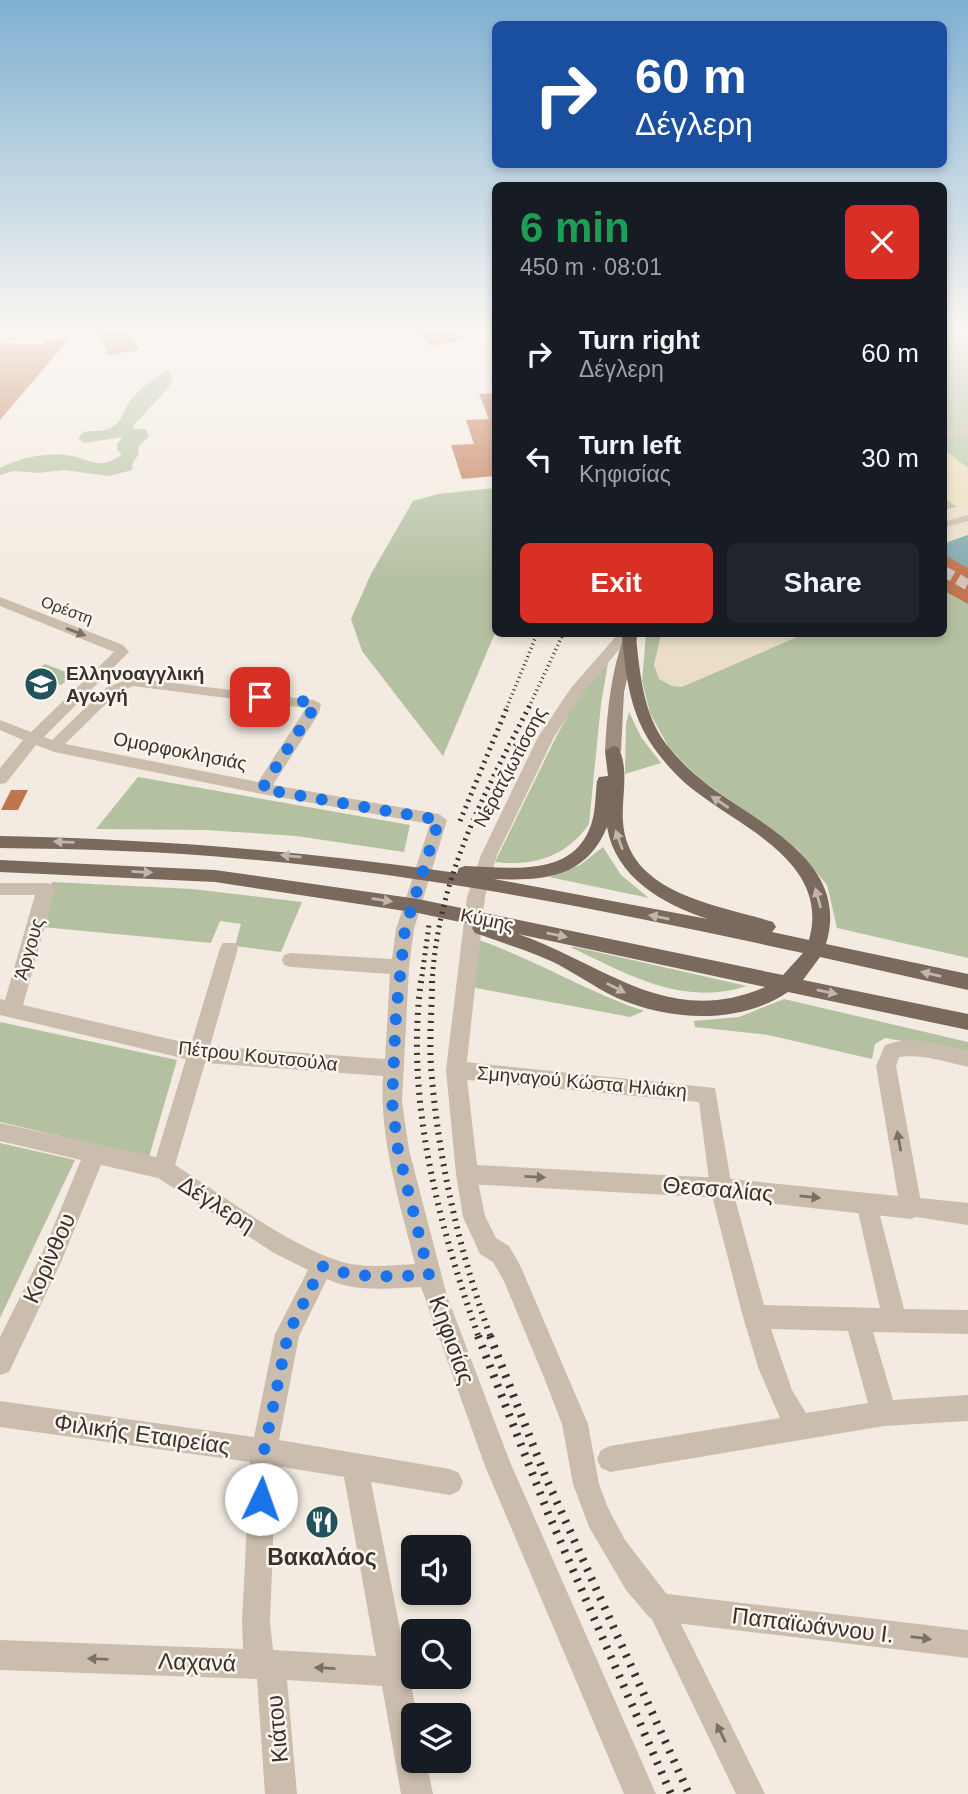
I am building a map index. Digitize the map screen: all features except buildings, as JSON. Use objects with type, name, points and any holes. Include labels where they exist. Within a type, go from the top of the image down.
[{"type":"main road","points":[[627,637],[616,691],[613,751],[616,763],[616,834],[628,858],[653,886],[696,909],[809,937],[894,966]]},
{"type":"main road","points":[[418,906],[556,955],[626,993],[668,1005],[698,1008],[727,1006],[771,993],[803,968],[816,947],[821,924],[820,901],[811,879],[797,858],[777,839],[702,789],[661,746],[646,723],[635,693],[628,637]]},
{"type":"main road","points":[[421,872],[525,874],[549,870],[571,862],[588,847],[599,827],[608,762],[613,751]]},
{"type":"main road","name":"Κύμης","points":[[0,842],[57,842],[243,851],[421,872],[681,921],[968,982]]},
{"type":"main road","name":"Κύμης","points":[[0,866],[215,876],[418,906],[968,1022]]},
{"type":"street","points":[[947,425],[968,424]]},
{"type":"street","points":[[947,433],[968,431]]},
{"type":"street","points":[[947,524],[968,518]]},
{"type":"street","name":"Ορέστη","points":[[0,601],[118,648],[122,652],[33,739]]},
{"type":"street","name":"Νερατζιωτίσσης","points":[[456,1070],[476,897],[489,855],[546,737],[576,691],[626,637]]},
{"type":"street","points":[[54,747],[112,690],[131,682],[314,704],[312,713],[262,789]]},
{"type":"street","name":"Ομορφοκλησιάς","points":[[0,724],[54,747],[262,789],[439,820]]},
{"type":"street","points":[[0,779],[33,739]]},
{"type":"street","name":"Κηφισίας","points":[[439,820],[405,929],[400,967],[392,1102],[398,1150],[429,1275],[498,1466],[640,1794]]},
{"type":"street","name":"Άργους","points":[[0,889],[46,889],[6,1009]]},
{"type":"street","points":[[163,1170],[229,948]]},
{"type":"street","points":[[291,960],[400,967]]},
{"type":"street","name":"Πέτρου Κουτσούλα","points":[[6,1009],[198,1054],[394,1068]]},
{"type":"street","points":[[911,1208],[886,1066],[892,1051],[904,1048],[968,1059]]},
{"type":"street","points":[[456,1070],[474,1217],[488,1246],[501,1254],[512,1273],[572,1416],[586,1485],[620,1558],[637,1583],[659,1607],[751,1794]]},
{"type":"street","name":"Σμηναγού Κώστα Ηλιάκη","points":[[456,1070],[708,1094],[721,1188]]},
{"type":"street","name":"Δέγλερη","points":[[0,1132],[163,1170],[282,1245],[339,1273],[374,1277],[429,1275]]},
{"type":"street","name":"Κορίνθου","points":[[0,1363],[53,1254],[95,1153]]},
{"type":"street","name":"Θεσσαλίας","points":[[467,1174],[721,1188],[968,1214]]},
{"type":"street","points":[[721,1188],[771,1370],[800,1427]]},
{"type":"street","points":[[867,1203],[895,1320]]},
{"type":"street","name":"Κιάτου","points":[[281,1794],[265,1664],[256,1622],[264,1451],[288,1334],[322,1266]]},
{"type":"street","points":[[755,1317],[968,1322]]},
{"type":"street","points":[[857,1319],[884,1413]]},
{"type":"street","points":[[610,1459],[884,1413],[968,1408]]},
{"type":"street","name":"Φιλικής Εταιρείας","points":[[0,1414],[264,1451],[450,1482]]},
{"type":"street","points":[[355,1467],[417,1794]]},
{"type":"street","name":"Παπαϊωάννου Ι.","points":[[659,1607],[968,1644]]},
{"type":"street","name":"Λαχανά","points":[[0,1656],[265,1664],[393,1672]]},
{"type":"green space","points":[[125,411],[147,411],[133,426],[134,429],[145,429],[149,436],[138,447],[139,454],[133,462],[132,470],[109,476],[64,470],[38,473],[14,471],[0,475],[0,468],[7,464],[40,456],[74,456],[100,463],[113,460],[122,454],[117,450],[117,443],[123,437],[84,443],[78,438],[83,432],[104,430],[120,420]]},
{"type":"green space","points":[[947,411],[968,411],[968,958],[837,928],[827,885],[797,849],[699,778],[669,748],[650,713],[642,681],[646,637],[947,637]]},
{"type":"green space","points":[[492,488],[493,637],[443,756],[362,651],[351,619],[371,574],[413,501],[438,494]]},
{"type":"green space","points":[[608,663],[601,704],[589,824],[571,844],[548,857],[523,863],[495,862],[577,699]]},
{"type":"green space","points":[[45,664],[74,675],[61,685],[31,674]]},
{"type":"green space","points":[[629,712],[641,737],[661,763],[625,774],[626,724]]},
{"type":"green space","points":[[138,777],[410,825],[404,852],[296,836],[206,830],[96,829]]},
{"type":"green space","points":[[603,847],[621,875],[649,898],[549,877],[580,865]]},
{"type":"green space","points":[[52,882],[192,889],[302,902],[281,952],[235,946],[241,924],[220,921],[211,943],[42,927]]},
{"type":"green space","points":[[479,940],[644,1011],[630,1017],[476,988],[471,980]]},
{"type":"green space","points":[[570,947],[747,986],[700,993],[677,990],[634,977]]},
{"type":"green space","points":[[784,999],[968,1042],[968,1053],[885,1038],[875,1044],[872,1059],[768,1035],[695,1027],[694,1021],[739,1017]]},
{"type":"green space","points":[[0,1022],[177,1060],[149,1157],[0,1122]]},
{"type":"green space","points":[[0,1143],[75,1160],[0,1318]]},
{"type":"sand","points":[[947,452],[968,468],[968,504],[957,507],[947,500]]},
{"type":"shaded area","points":[[968,504],[968,535],[947,543],[947,509]]},
{"type":"shaded area","points":[[660,637],[797,637],[682,687],[672,686],[659,679],[654,665]]},
{"type":"water","points":[[968,535],[968,568],[947,556],[947,543]]},
{"type":"tunnel","points":[[947,573],[968,585]]},
{"type":"railway","points":[[507,707],[536,637]]},
{"type":"railway","points":[[529,707],[562,637]]},
{"type":"railway","points":[[460,821],[508,705]]},
{"type":"railway","points":[[432,983],[443,908],[453,873],[480,805],[529,707]]},
{"type":"railway","points":[[421,983],[429,925]]},
{"type":"railway","points":[[421,981],[417,1026],[418,1071],[429,1162],[451,1252],[479,1338]]},
{"type":"railway","points":[[432,981],[430,1056],[439,1136],[460,1238],[491,1338]]},
{"type":"railway","points":[[478,1336],[548,1513],[671,1794]]},
{"type":"railway","points":[[490,1336],[546,1478],[689,1794]]},
{"type":"place","name":"Ελληνοαγγλική Αγωγή","points":[[41,684]]},
{"type":"place","name":"Βακαλάος","points":[[322,1522]]},
{"type":"route","points":[[260,697],[302,700],[315,706],[262,789],[439,820],[405,929],[396,1014],[392,1102],[398,1150],[429,1275],[374,1277],[339,1273],[322,1266],[288,1334],[264,1451],[261,1499]]}]
